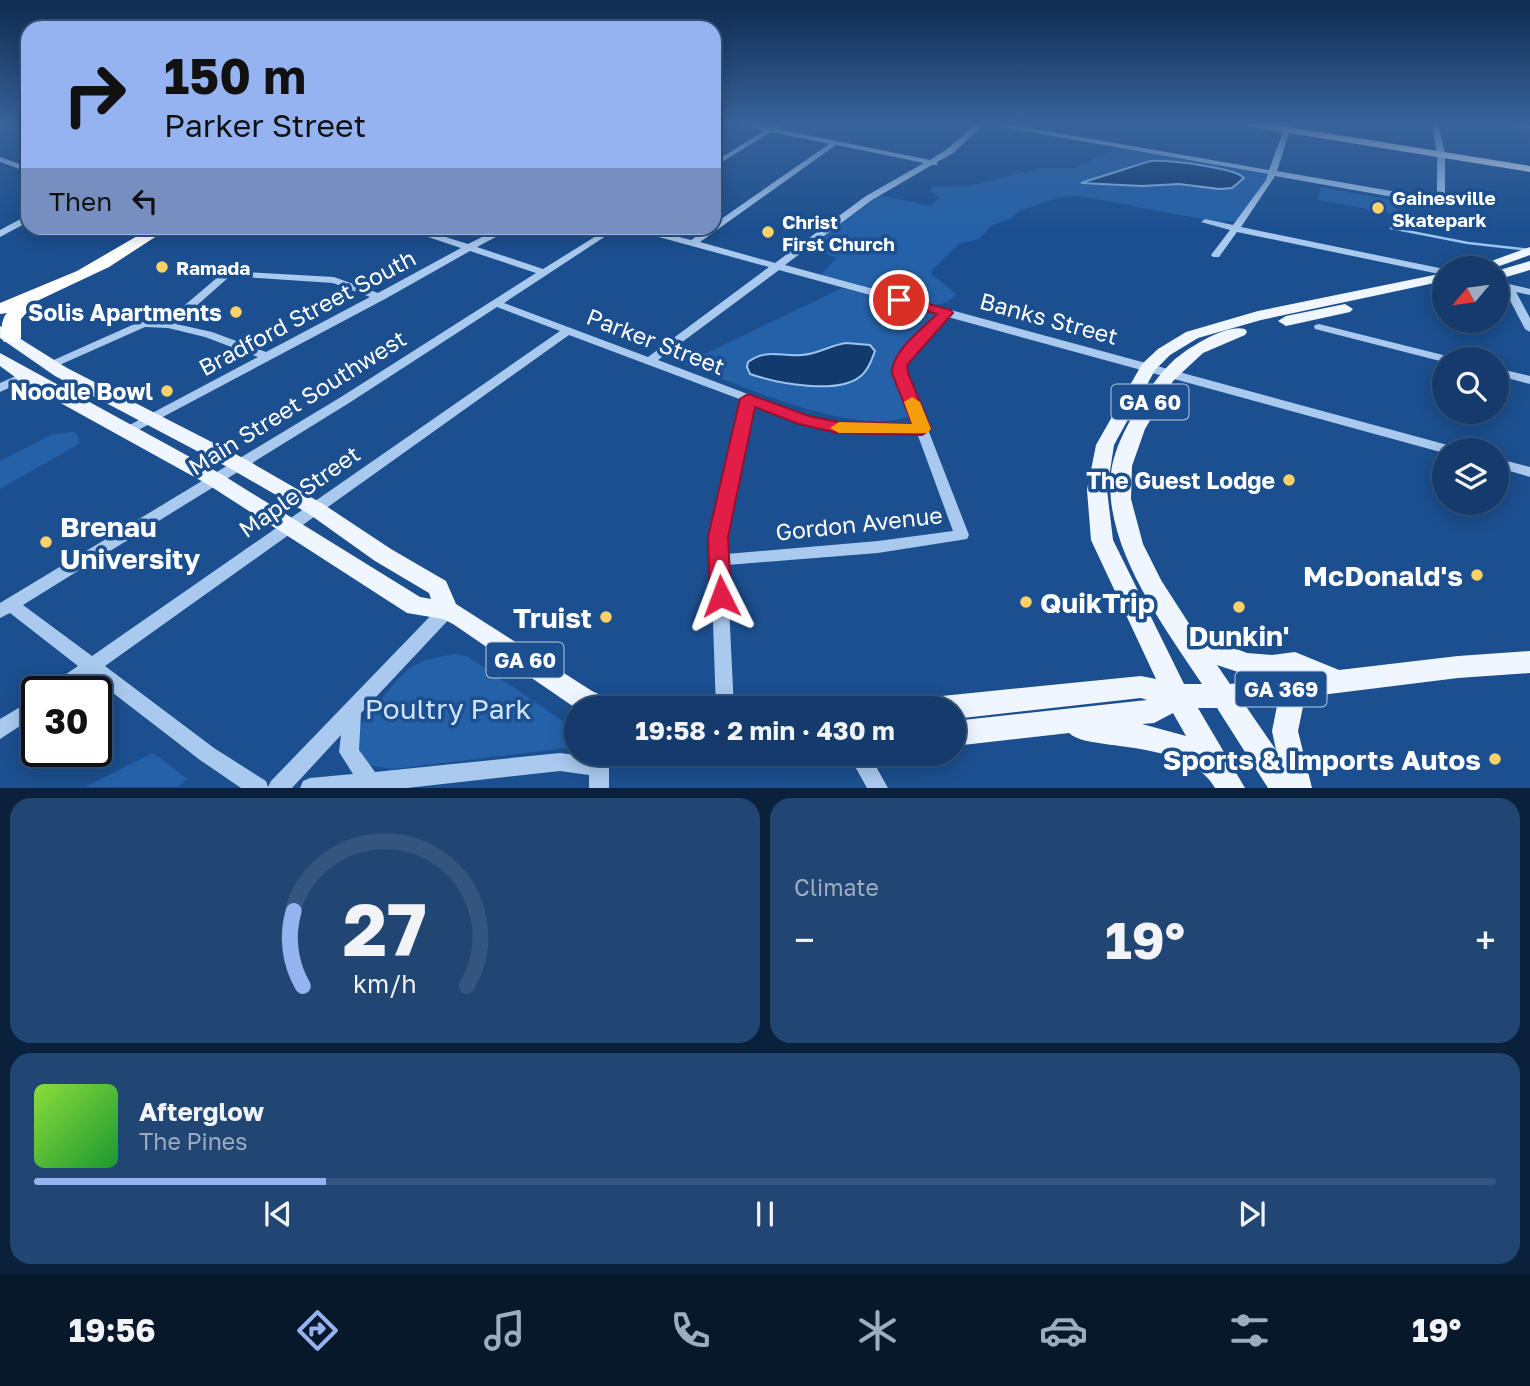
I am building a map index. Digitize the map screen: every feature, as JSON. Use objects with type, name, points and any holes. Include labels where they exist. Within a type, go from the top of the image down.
[{"type":"highway","points":[[0,309],[72,281],[123,254],[150,235]]},
{"type":"highway","points":[[0,301],[72,281]]},
{"type":"highway","points":[[6,335],[12,318],[33,298]]},
{"type":"main road","points":[[1472,160],[1530,168]]},
{"type":"main road","points":[[1509,258],[1530,251]]},
{"type":"main road","points":[[1509,272],[1530,265]]},
{"type":"main road","name":"GA 60","points":[[1177,696],[1102,540],[1098,495],[1099,468],[1105,444],[1171,348],[1207,330],[1432,277]]},
{"type":"main road","name":"GA 60","points":[[1223,696],[1139,558],[1122,502],[1121,476],[1126,449],[1158,370],[1231,334],[1432,290]]},
{"type":"main road","name":"GA 60","points":[[6,335],[51,365],[150,421],[238,464],[316,509],[383,555],[438,587],[447,610]]},
{"type":"main road","name":"GA 60","points":[[0,358],[25,376],[214,479],[415,606],[447,610],[578,696]]},
{"type":"main road","points":[[1187,640],[1247,664],[1272,666],[1295,663],[1339,682]]},
{"type":"main road","name":"GA 369","points":[[1177,696],[1223,696],[1458,667],[1530,662]]},
{"type":"main road","points":[[966,706],[1141,687],[1177,696],[1224,777]]},
{"type":"main road","points":[[1294,687],[1285,731],[1298,788]]},
{"type":"main road","points":[[966,733],[1154,712],[1177,696]]},
{"type":"main road","points":[[1223,696],[1284,788]]},
{"type":"main road","points":[[1063,723],[1128,733],[1173,745],[1206,758],[1224,777]]},
{"type":"street","points":[[2,160],[21,167]]},
{"type":"street","points":[[721,223],[811,160]]},
{"type":"street","points":[[918,160],[934,163]]},
{"type":"street","points":[[649,361],[869,198],[938,160]]},
{"type":"street","points":[[1199,160],[1430,202],[1442,200],[1441,160]]},
{"type":"street","points":[[1216,255],[1274,173],[1278,160]]},
{"type":"street","points":[[0,234],[21,222]]},
{"type":"street","points":[[1205,222],[1432,271]]},
{"type":"street","points":[[431,235],[545,273]]},
{"type":"street","name":"Bradford Street South","points":[[127,432],[493,235]]},
{"type":"street","name":"Main Street Southwest","points":[[5,608],[498,304],[603,235]]},
{"type":"street","name":"Banks Street","points":[[662,235],[1432,445]]},
{"type":"street","points":[[692,243],[703,235]]},
{"type":"street","points":[[1390,261],[1413,269],[1423,280]]},
{"type":"street","points":[[168,325],[228,273],[334,280],[382,297]]},
{"type":"street","points":[[1509,288],[1530,292]]},
{"type":"street","points":[[1509,288],[1530,329]]},
{"type":"street","name":"Parker Street","points":[[498,304],[805,420],[838,428],[922,429]]},
{"type":"street","name":"Gordon Avenue","points":[[719,560],[878,547],[962,535],[900,373],[900,365],[911,349],[946,313]]},
{"type":"street","points":[[51,365],[143,324],[168,325],[219,337],[268,357]]},
{"type":"street","points":[[1319,327],[1432,355]]},
{"type":"street","name":"Maple Street","points":[[78,676],[569,330]]},
{"type":"street","points":[[1509,374],[1530,380]]},
{"type":"street","points":[[0,388],[25,376]]},
{"type":"street","points":[[724,696],[718,537],[748,399]]},
{"type":"street","points":[[1509,466],[1530,472]]},
{"type":"street","points":[[5,608],[93,666],[206,754],[260,788]]},
{"type":"street","points":[[278,788],[447,610]]},
{"type":"street","points":[[352,711],[349,752],[369,780]]},
{"type":"street","points":[[0,730],[21,716]]},
{"type":"street","points":[[310,788],[561,762],[599,766],[599,788]]},
{"type":"street","points":[[865,766],[877,788]]},
{"type":"green space","points":[[1092,160],[1187,160],[1269,175],[1236,221],[1217,222],[1080,196],[1060,197],[1019,211],[1012,218],[992,225],[979,239],[959,244],[932,270],[931,274],[956,294],[938,305],[820,275],[837,258],[808,248],[880,195],[930,206],[940,197],[931,191],[932,187],[968,186],[1041,168],[1075,168]]},
{"type":"green space","name":"Gainesville Skatepark","points":[[1320,187],[1397,201],[1398,215],[1318,200]]},
{"type":"green space","points":[[842,288],[936,314],[892,365],[909,416],[886,421],[859,420],[829,414],[765,395],[684,364]]},
{"type":"green space","points":[[74,432],[78,435],[79,444],[0,489],[0,461],[53,434]]},
{"type":"green space","name":"Poultry Park","points":[[454,654],[467,656],[564,722],[564,748],[392,769],[369,765],[357,753],[360,725],[398,679],[425,660]]},
{"type":"green space","points":[[153,753],[187,779],[178,787],[85,787]]},
{"type":"shaded area","points":[[1150,161],[1214,168],[1244,178],[1232,188],[1219,189],[1179,184],[1142,186],[1081,183]]},
{"type":"shaded area","points":[[846,343],[870,345],[875,351],[862,375],[839,385],[807,386],[775,381],[750,374],[747,367],[748,362],[762,355],[808,354]]},
{"type":"waterway","points":[[1391,228],[1468,243],[1530,250]]},
{"type":"slow traffic","points":[[839,428],[922,429],[912,402]]},
{"type":"place","name":"Gainesville Skatepark","points":[[1378,208]]},
{"type":"place","name":"Christ First Church","points":[[768,232]]},
{"type":"place","name":"Ramada","points":[[162,267]]},
{"type":"place","name":"Solis Apartments","points":[[236,312]]},
{"type":"place","name":"Noodle Bowl","points":[[167,391]]},
{"type":"place","name":"The Guest Lodge","points":[[1289,480]]},
{"type":"place","name":"Brenau University","points":[[46,542]]},
{"type":"place","name":"McDonald's","points":[[1477,575]]},
{"type":"place","name":"QuikTrip","points":[[1026,602]]},
{"type":"place","name":"Dunkin'","points":[[1239,607]]},
{"type":"place","name":"Truist","points":[[606,617]]},
{"type":"place","name":"Sports & Imports Autos","points":[[1495,759]]},
{"type":"route","points":[[721,596],[718,537],[748,399],[805,420],[838,428],[922,429],[900,373],[900,365],[911,349],[946,313],[899,300]]}]
